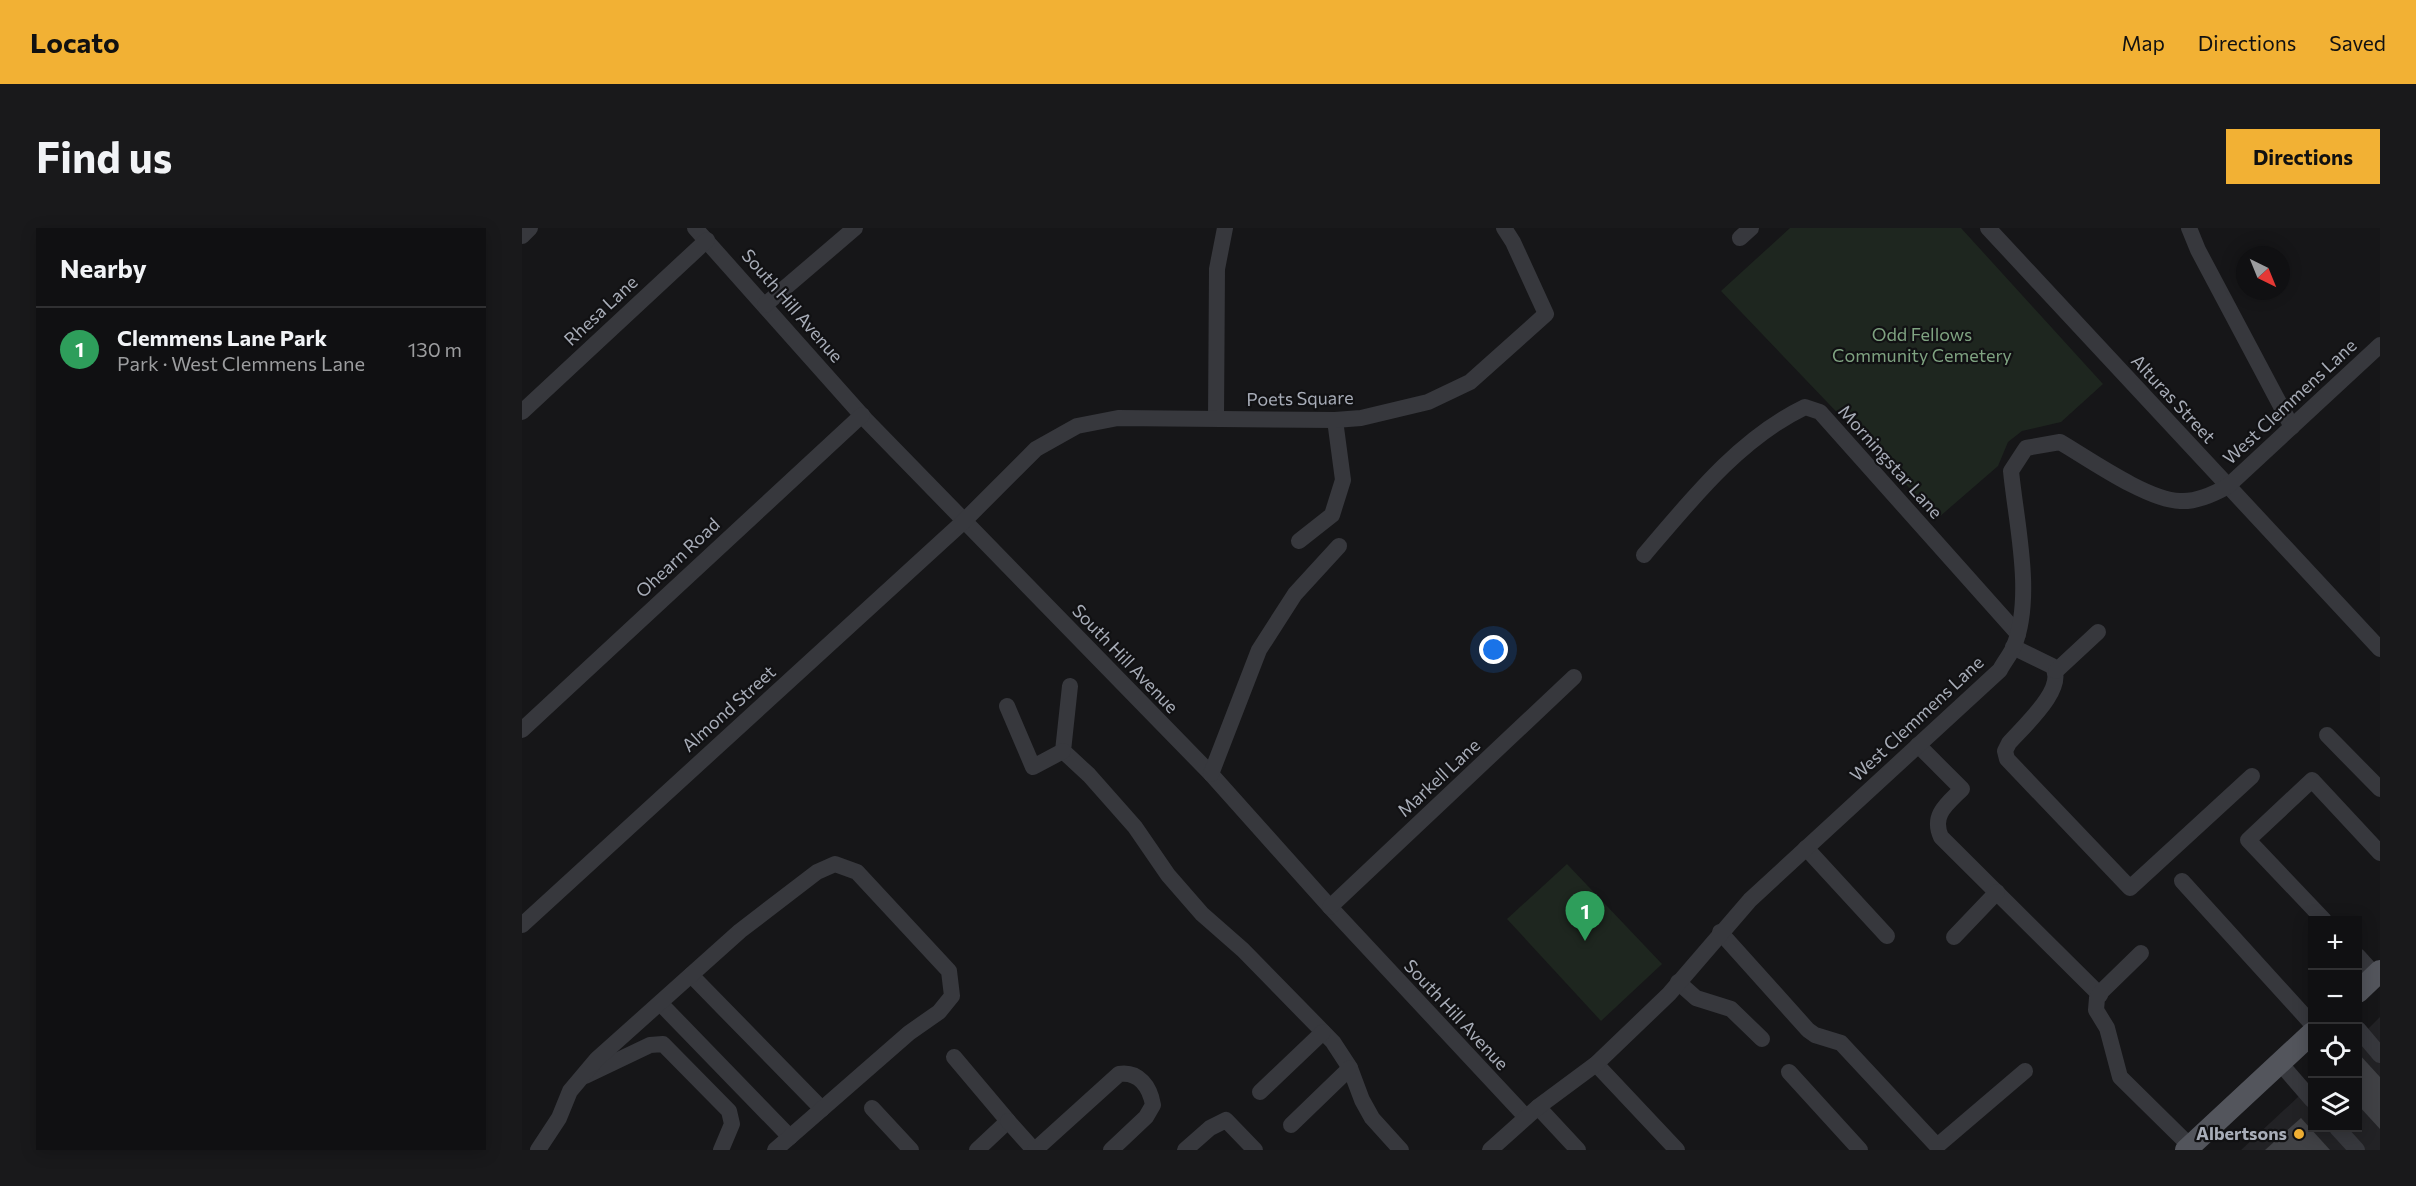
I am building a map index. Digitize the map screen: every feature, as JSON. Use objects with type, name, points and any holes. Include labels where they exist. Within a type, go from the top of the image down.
[{"type":"main road","points":[[2362,988],[2378,973]]},
{"type":"main road","points":[[2188,1148],[2308,1038]]},
{"type":"street","points":[[522,236],[530,228]]},
{"type":"street","points":[[765,305],[855,228]]},
{"type":"street","points":[[1216,418],[1217,269],[1225,228]]},
{"type":"street","name":"Poets Square","points":[[963,522],[1036,449],[1077,426],[1118,418],[1335,420],[1361,418],[1428,402],[1470,382],[1546,314],[1514,242],[1504,228]]},
{"type":"street","name":"Alturas Street","points":[[1988,228],[2380,649]]},
{"type":"street","points":[[2189,228],[2198,250],[2292,427]]},
{"type":"street","name":"South Hill Avenue","points":[[701,234],[862,416],[1211,774],[1330,907],[1532,1112],[1578,1150]]},
{"type":"street","name":"Rhesa Lane","points":[[522,412],[701,234]]},
{"type":"street","name":"West Clemmens Lane","points":[[1490,1150],[1532,1112],[1596,1064],[1678,982],[1720,932],[1806,848],[2000,670],[2016,641],[2023,591],[2011,471],[2026,448],[2060,442],[2149,493],[2180,501],[2213,495],[2228,486],[2380,345]]},
{"type":"street","name":"Morningstar Lane","points":[[1644,555],[1704,484],[1778,420],[1805,406],[1820,412],[2016,641]]},
{"type":"street","name":"Ohearn Road","points":[[522,730],[862,416]]},
{"type":"street","points":[[1299,541],[1332,515],[1338,498],[1343,480],[1335,420]]},
{"type":"street","name":"Almond Street","points":[[522,925],[963,522]]},
{"type":"street","points":[[1211,774],[1259,650],[1295,594],[1339,546]]},
{"type":"street","points":[[2056,671],[2098,632]]},
{"type":"street","points":[[2016,641],[2052,666],[2056,671],[2055,689],[2005,751],[2007,759],[2130,888],[2252,776]]},
{"type":"street","name":"Markell Lane","points":[[1330,907],[1574,677]]},
{"type":"street","points":[[1063,751],[1070,686]]},
{"type":"street","points":[[1007,706],[1032,767],[1063,751]]},
{"type":"street","points":[[2327,735],[2380,789]]},
{"type":"street","points":[[1918,745],[1962,789],[1940,811],[1936,827],[1941,837],[2100,994]]},
{"type":"street","points":[[1063,751],[1089,775],[1136,827],[1168,875],[1202,914],[1243,950],[1333,1042],[1350,1068],[1362,1100],[1372,1118],[1401,1150]]},
{"type":"street","points":[[2319,916],[2248,840],[2312,780],[2380,853]]},
{"type":"street","points":[[1806,848],[1887,936]]},
{"type":"street","points":[[538,1150],[559,1118],[570,1091],[597,1059],[740,932],[817,872],[835,864],[857,872],[949,971],[952,996],[939,1012],[909,1033],[775,1150]]},
{"type":"street","points":[[2182,881],[2308,1019]]},
{"type":"street","points":[[1954,938],[1996,892]]},
{"type":"street","points":[[1720,932],[1808,1030],[1815,1035],[1841,1043],[1937,1146],[2025,1071]]},
{"type":"street","points":[[2141,953],[2100,994],[2096,1010],[2107,1028],[2120,1077],[2188,1148]]},
{"type":"street","points":[[2362,959],[2378,973]]},
{"type":"street","points":[[691,975],[822,1109]]},
{"type":"street","points":[[1678,982],[1696,998],[1731,1009],[1762,1039]]},
{"type":"street","points":[[661,1004],[790,1137]]},
{"type":"street","points":[[1260,1092],[1323,1032]]},
{"type":"street","points":[[2362,1034],[2380,1055]]},
{"type":"street","points":[[582,1077],[650,1045],[663,1044],[729,1111],[732,1124],[721,1150]]},
{"type":"street","points":[[954,1056],[1034,1150],[1119,1074],[1129,1072],[1138,1078],[1151,1093],[1153,1105],[1146,1117],[1112,1150]]},
{"type":"street","points":[[2280,1063],[2308,1094]]},
{"type":"street","points":[[1596,1064],[1677,1150]]},
{"type":"street","points":[[1291,1125],[1350,1068]]},
{"type":"street","points":[[1789,1072],[1860,1150]]},
{"type":"street","points":[[872,1108],[911,1150]]},
{"type":"street","points":[[1185,1150],[1210,1128],[1226,1120],[1256,1150]]},
{"type":"street","points":[[978,1149],[1008,1121]]},
{"type":"street","points":[[2341,1132],[2357,1150]]},
{"type":"shaded area","points":[[2380,1017],[2380,1150],[2241,1150],[2308,1088],[2308,1132],[2362,1132],[2362,1035]]},
{"type":"green space","name":"Odd Fellows Community Cemetery","points":[[1790,228],[1961,228],[2103,384],[2061,422],[2022,431],[2008,442],[1998,466],[1938,518],[1721,291]]},
{"type":"green space","points":[[1567,864],[1662,964],[1601,1021],[1507,919]]},
{"type":"building","points":[[2362,1057],[2380,1077],[2380,1129],[2362,1109]]},
{"type":"building","name":"Albertsons","points":[[2301,1118],[2308,1126],[2308,1132],[2314,1132],[2330,1150],[2265,1150]]},
{"type":"place","name":"Clemmens Lane Park","points":[[1585,941]]},
{"type":"place","name":"Albertsons","points":[[2299,1134]]}]
